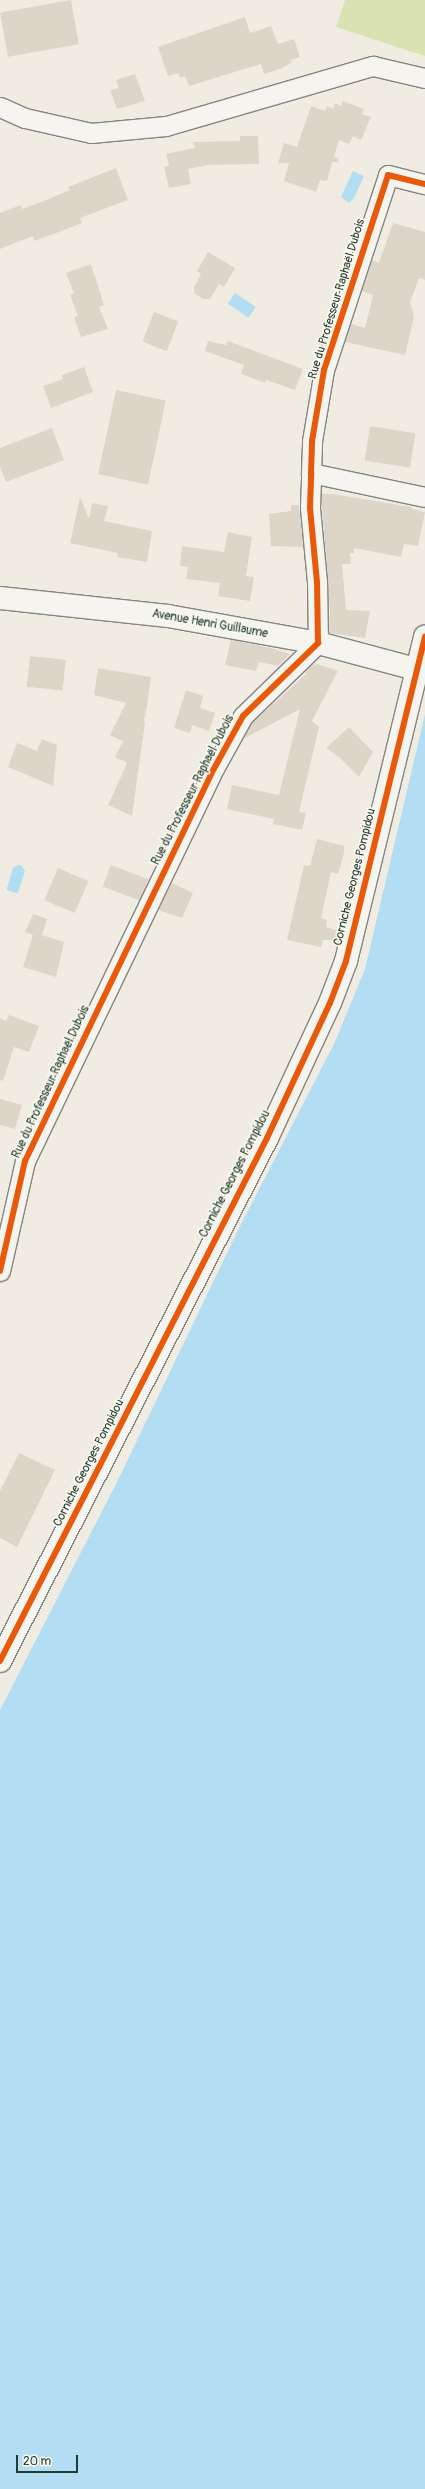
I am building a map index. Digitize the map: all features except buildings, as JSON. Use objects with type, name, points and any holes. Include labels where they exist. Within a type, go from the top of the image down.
[{"type":"main road","name":"Avenue Henri Guillaume","points":[[0,598],[168,616],[318,643],[416,669]]},
{"type":"main road","name":"Corniche Georges Pompidou","points":[[0,1661],[267,1138],[330,1003],[346,961],[425,636]]},
{"type":"street","points":[[0,107],[24,118],[91,133],[166,126],[373,66],[425,78]]},
{"type":"street","name":"Rue du Professeur Raphaël Dubois","points":[[0,1271],[25,1161],[211,774],[243,716],[318,643],[317,582],[310,508],[312,441],[324,370],[388,174],[425,184]]},
{"type":"street","points":[[311,473],[425,497]]},
{"type":"green space","points":[[345,0],[425,0],[425,56],[336,27]]},
{"type":"water","points":[[353,171],[364,176],[354,198],[349,203],[341,197]]},
{"type":"water","points":[[235,293],[256,307],[248,318],[228,304]]},
{"type":"water","points":[[425,714],[425,2489],[0,2489],[0,1710],[117,1482],[240,1226],[334,1044],[365,969]]},
{"type":"water","points":[[21,865],[25,871],[18,893],[16,893],[7,890],[7,888],[13,868]]},
{"type":"cycle path","points":[[0,1271],[25,1161],[211,774],[243,716],[318,643],[317,582],[310,508],[312,441],[324,370],[388,175],[425,184]]},
{"type":"cycle path","points":[[0,1661],[267,1138],[330,1003],[346,961],[425,636]]}]
